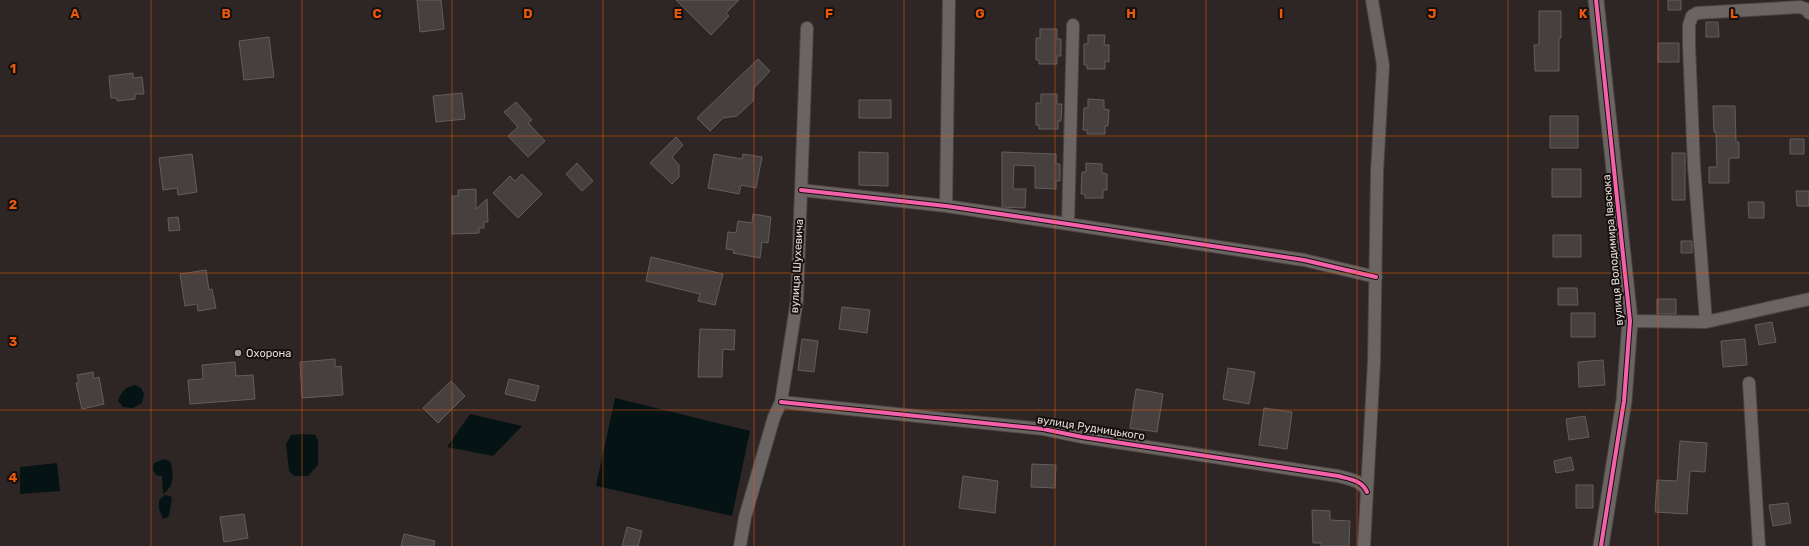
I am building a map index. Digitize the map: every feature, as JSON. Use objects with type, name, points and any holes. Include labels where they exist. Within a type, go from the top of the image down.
[{"type":"street","points":[[946,206],[949,0]]},
{"type":"street","points":[[1364,546],[1374,362],[1377,172],[1383,65],[1372,0]]},
{"type":"street","name":"вулиця Володимира Івасюка","points":[[1596,0],[1630,321],[1624,401],[1601,546]]},
{"type":"street","points":[[1706,322],[1694,166],[1689,45],[1689,25],[1692,16],[1697,12],[1800,7],[1806,9],[1809,14]]},
{"type":"street","points":[[1068,224],[1073,25]]},
{"type":"street","name":"вулиця Шухевича","points":[[740,546],[745,516],[774,417],[781,402],[797,300],[807,28]]},
{"type":"street","points":[[801,190],[946,206],[1068,224],[1304,260],[1376,277]]},
{"type":"street","points":[[1630,321],[1706,322],[1809,299]]},
{"type":"street","points":[[1749,383],[1759,546]]},
{"type":"street","name":"вулиця Рудницького","points":[[781,402],[1043,429],[1082,437],[1338,476],[1357,481],[1364,485],[1367,492]]},
{"type":"shaded area","points":[[135,385],[141,388],[144,394],[142,403],[133,408],[123,407],[118,401],[121,395],[124,390]]},
{"type":"shaded area","points":[[615,398],[750,431],[732,516],[596,486]]},
{"type":"shaded area","points":[[470,414],[522,426],[493,456],[447,447]]},
{"type":"shaded area","points":[[291,435],[315,435],[318,440],[318,465],[308,476],[294,476],[289,471],[286,444]]},
{"type":"shaded area","points":[[164,459],[171,462],[173,476],[170,487],[163,494],[162,476],[156,475],[153,470],[154,463]]},
{"type":"shaded area","points":[[57,463],[60,491],[20,494],[20,467]]},
{"type":"shaded area","points":[[165,495],[172,497],[169,516],[163,519],[159,509],[159,500]]},
{"type":"building","points":[[417,0],[441,0],[444,29],[420,32]]},
{"type":"building","points":[[676,0],[739,0],[726,13],[729,16],[711,35]]},
{"type":"building","points":[[1668,0],[1681,0],[1681,10],[1668,10]]},
{"type":"building","points":[[1539,11],[1561,11],[1559,71],[1535,71],[1534,45],[1539,45]]},
{"type":"building","points":[[1706,22],[1718,22],[1719,37],[1706,37]]},
{"type":"building","points":[[1040,29],[1057,29],[1057,39],[1061,39],[1061,56],[1057,56],[1057,64],[1039,64],[1039,60],[1036,60],[1036,38],[1040,38]]},
{"type":"building","points":[[1088,35],[1105,35],[1104,45],[1109,45],[1109,62],[1105,61],[1105,69],[1087,69],[1087,65],[1084,65],[1084,44],[1088,44]]},
{"type":"building","points":[[269,37],[274,77],[244,80],[239,41]]},
{"type":"building","points":[[1658,43],[1679,43],[1679,62],[1658,62]]},
{"type":"building","points":[[758,59],[770,71],[754,88],[753,101],[737,116],[723,118],[710,131],[697,118]]},
{"type":"building","points":[[133,73],[133,78],[142,77],[144,94],[135,94],[135,99],[117,101],[117,98],[111,98],[109,76]]},
{"type":"building","points":[[462,93],[465,119],[436,122],[433,96]]},
{"type":"building","points":[[1041,94],[1057,94],[1057,104],[1062,104],[1061,121],[1058,121],[1058,129],[1039,129],[1039,125],[1036,125],[1036,103],[1041,103]]},
{"type":"building","points":[[1088,99],[1104,100],[1104,109],[1109,110],[1108,126],[1105,126],[1105,134],[1087,134],[1087,130],[1083,130],[1084,108],[1088,108]]},
{"type":"building","points":[[859,100],[891,100],[891,118],[859,118]]},
{"type":"building","points":[[516,102],[532,120],[528,123],[545,141],[528,157],[508,136],[518,127],[504,112]]},
{"type":"building","points":[[1713,106],[1735,106],[1736,142],[1739,142],[1739,158],[1729,158],[1729,183],[1709,183],[1709,167],[1717,167],[1716,132],[1714,132]]},
{"type":"building","points":[[1550,116],[1578,116],[1578,148],[1550,148]]},
{"type":"building","points":[[676,137],[683,145],[672,157],[679,165],[679,177],[672,184],[650,163]]},
{"type":"building","points":[[1790,139],[1804,139],[1804,154],[1790,154]]},
{"type":"building","points":[[859,152],[888,153],[888,186],[859,185]]},
{"type":"building","points":[[1002,152],[1056,154],[1056,164],[1060,164],[1060,181],[1056,181],[1056,189],[1035,188],[1035,166],[1014,165],[1013,189],[1026,189],[1025,208],[1002,207]]},
{"type":"building","points":[[1672,153],[1685,153],[1685,200],[1672,200]]},
{"type":"building","points":[[192,154],[197,192],[178,195],[177,188],[163,190],[159,158]]},
{"type":"building","points":[[714,154],[742,159],[743,154],[762,157],[756,188],[741,185],[739,194],[708,188]]},
{"type":"building","points":[[577,163],[593,181],[582,191],[566,174]]},
{"type":"building","points":[[1086,163],[1102,164],[1102,173],[1107,174],[1107,190],[1103,190],[1103,198],[1085,198],[1085,194],[1081,194],[1082,172],[1086,172]]},
{"type":"building","points":[[1552,169],[1581,169],[1581,197],[1552,197]]},
{"type":"building","points":[[522,174],[542,194],[518,218],[493,193],[510,176],[515,181]]},
{"type":"building","points":[[476,189],[476,209],[487,199],[488,222],[484,222],[484,228],[479,228],[479,233],[452,234],[452,196],[458,196],[458,190]]},
{"type":"building","points":[[1796,191],[1809,191],[1809,206],[1797,206]]},
{"type":"building","points":[[1748,202],[1764,202],[1764,218],[1749,218]]},
{"type":"building","points":[[753,214],[771,217],[768,243],[762,242],[760,258],[733,253],[734,250],[726,249],[728,232],[736,233],[738,221],[752,223]]},
{"type":"building","points":[[178,217],[180,230],[169,231],[168,218]]},
{"type":"building","points":[[1553,235],[1581,235],[1581,257],[1553,257]]},
{"type":"building","points":[[1681,241],[1692,241],[1692,253],[1681,253]]},
{"type":"building","points":[[651,257],[723,274],[715,305],[698,301],[700,294],[646,281]]},
{"type":"building","points":[[206,270],[209,290],[212,289],[216,308],[198,311],[197,304],[185,306],[180,274]]},
{"type":"building","points":[[1558,288],[1577,288],[1578,305],[1558,305]]},
{"type":"building","points":[[1657,299],[1676,299],[1676,314],[1657,314]]},
{"type":"building","points":[[842,307],[870,310],[867,333],[839,329]]},
{"type":"building","points":[[1571,313],[1595,313],[1595,337],[1571,337]]},
{"type":"building","points":[[1772,322],[1776,342],[1759,345],[1755,325]]},
{"type":"building","points":[[700,329],[735,330],[734,350],[723,349],[722,377],[698,377]]},
{"type":"building","points":[[802,339],[818,341],[814,372],[798,370]]},
{"type":"building","points":[[1745,339],[1747,365],[1723,367],[1721,341]]},
{"type":"building","points":[[335,359],[335,367],[341,366],[343,395],[302,398],[300,362]]},
{"type":"building","points":[[1603,360],[1605,385],[1579,387],[1578,362]]},
{"type":"building","points":[[235,362],[236,376],[253,375],[255,399],[190,404],[188,380],[203,379],[202,365]]},
{"type":"building","points":[[1228,368],[1255,372],[1249,404],[1223,399]]},
{"type":"building","points":[[93,372],[94,379],[99,377],[104,404],[82,409],[76,383],[79,382],[77,375]]},
{"type":"building","points":[[509,379],[539,386],[535,401],[505,394]]},
{"type":"building","points":[[451,381],[465,396],[438,423],[423,408]]},
{"type":"building","points":[[1136,389],[1163,394],[1157,432],[1130,428]]},
{"type":"building","points":[[1264,408],[1292,412],[1287,449],[1259,445]]},
{"type":"building","points":[[1585,416],[1589,437],[1569,440],[1566,419]]},
{"type":"building","points":[[1680,441],[1707,443],[1705,472],[1690,471],[1687,514],[1655,512],[1657,480],[1677,481]]},
{"type":"building","points":[[1571,457],[1574,470],[1556,473],[1554,461]]},
{"type":"building","points":[[1032,464],[1056,465],[1055,488],[1031,487]]},
{"type":"building","points":[[963,476],[998,481],[995,513],[959,508]]},
{"type":"building","points":[[1576,485],[1593,485],[1593,508],[1576,508]]},
{"type":"building","points":[[1788,503],[1791,523],[1773,526],[1769,505]]},
{"type":"building","points":[[1312,510],[1330,511],[1330,520],[1350,521],[1349,546],[1321,546],[1321,543],[1313,543]]},
{"type":"building","points":[[244,514],[248,538],[224,542],[220,517]]},
{"type":"building","points":[[627,527],[642,531],[638,546],[622,546]]},
{"type":"building","points":[[404,534],[435,541],[434,546],[401,546]]},
{"type":"cycle path","points":[[1596,0],[1630,321],[1624,401],[1601,546]]},
{"type":"cycle path","points":[[801,190],[946,206],[1068,224],[1304,260],[1376,277]]},
{"type":"cycle path","points":[[781,402],[1043,429],[1082,437],[1338,476],[1359,482],[1367,492]]},
{"type":"place","name":"Охорона","points":[[238,353]]}]
